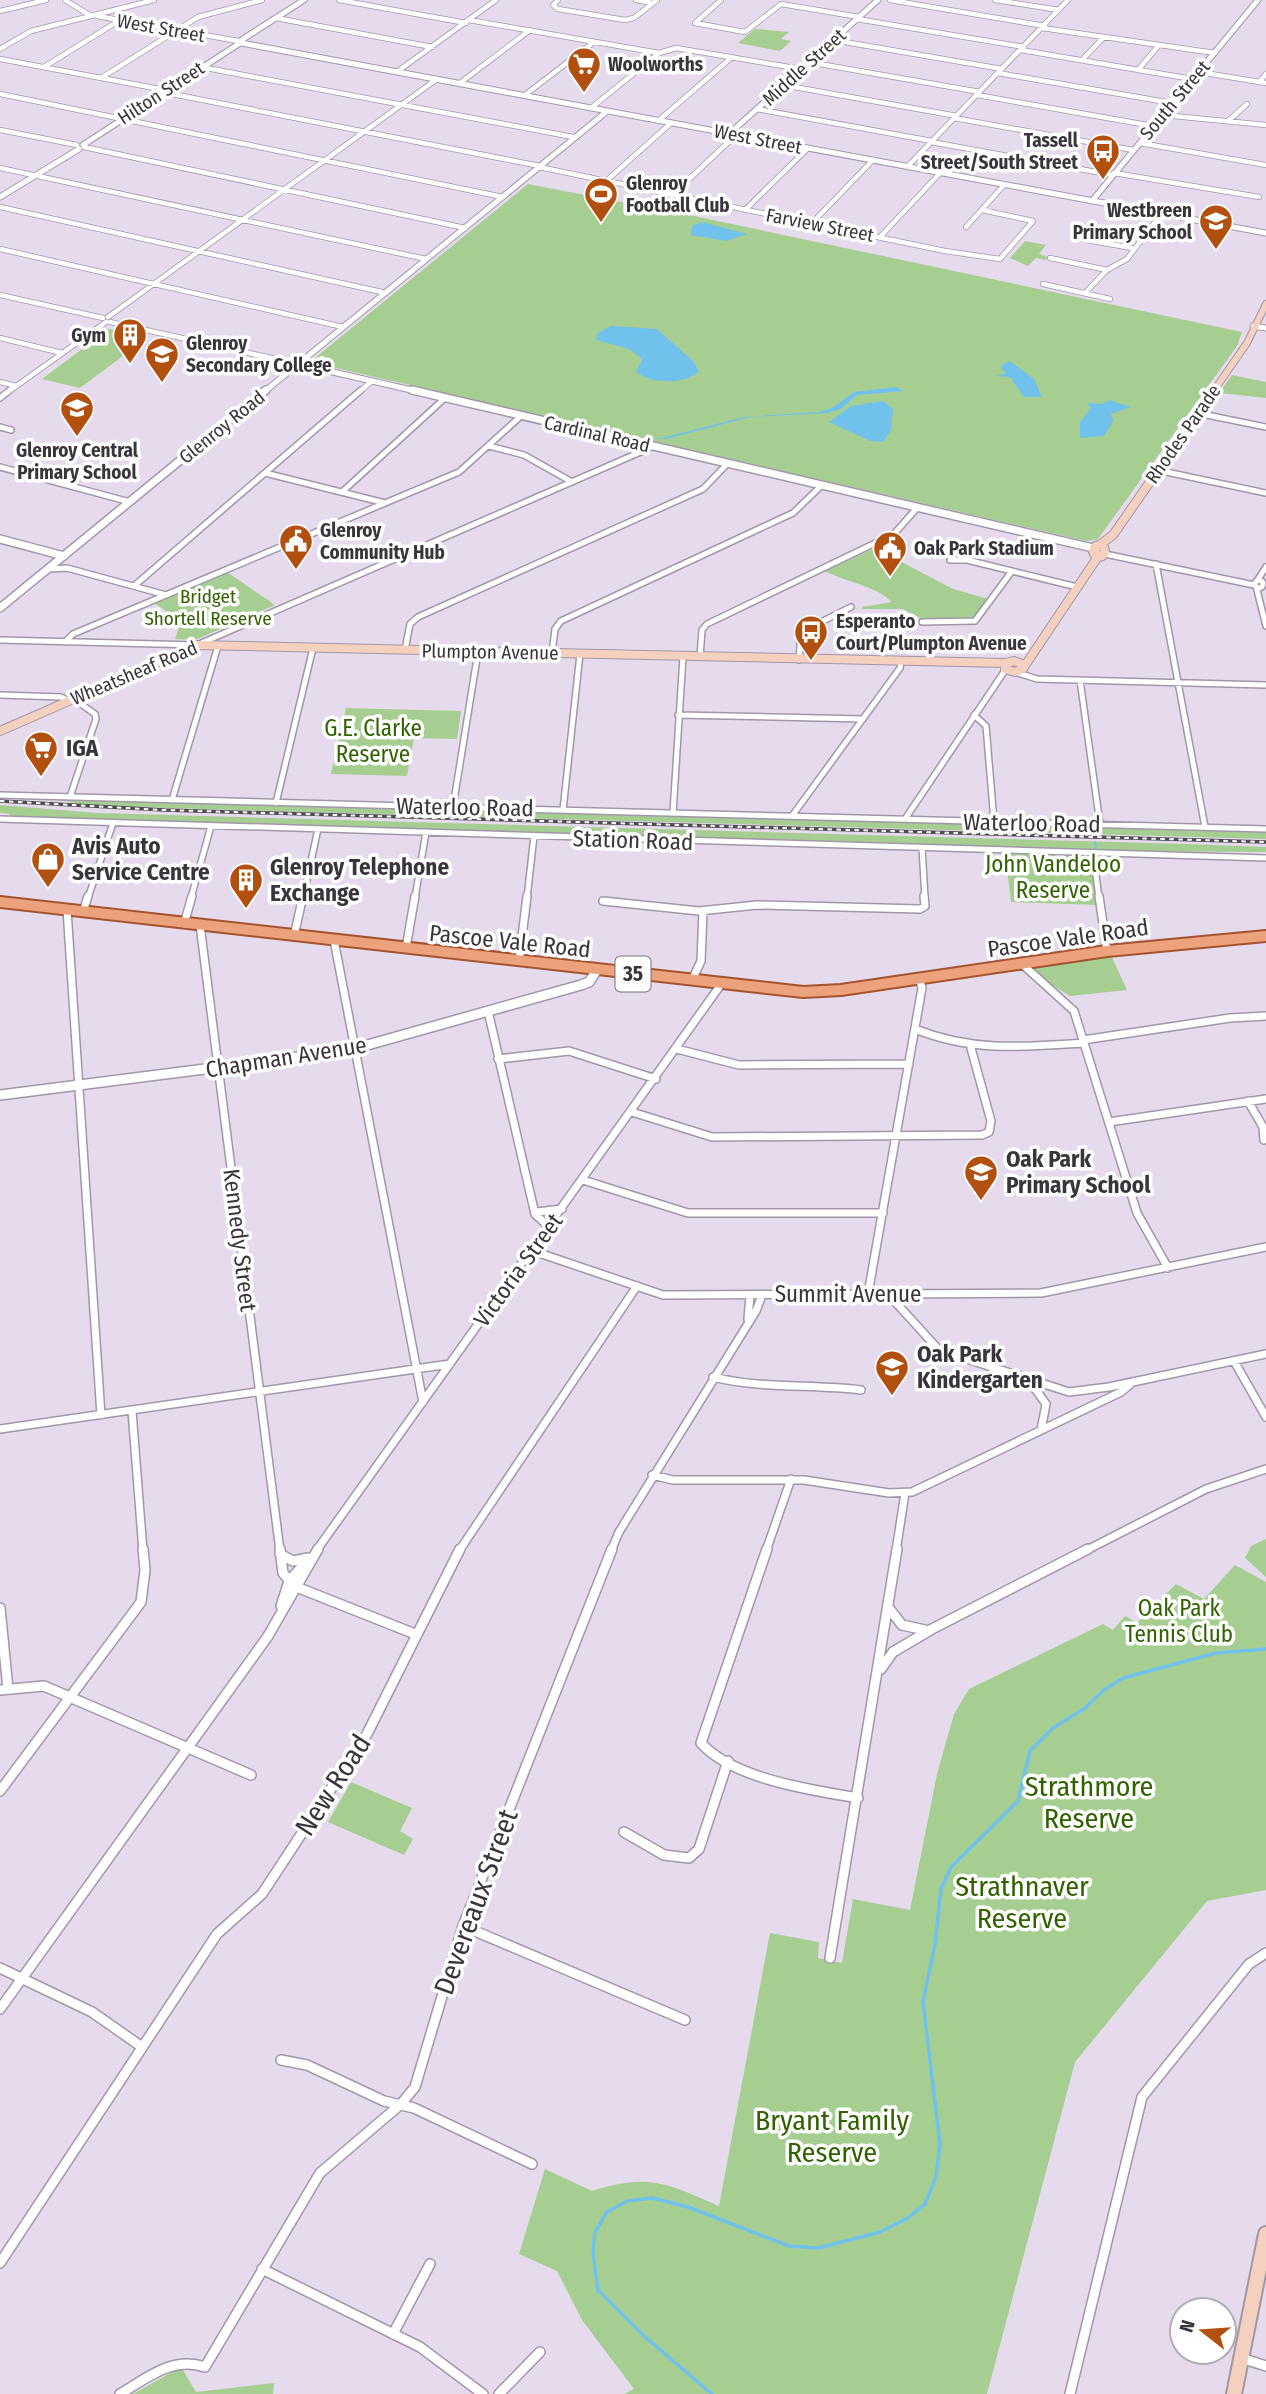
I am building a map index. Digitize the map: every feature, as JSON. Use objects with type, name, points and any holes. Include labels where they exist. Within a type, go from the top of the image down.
[{"type":"main road","name":"Rhodes Parade","points":[[1014,669],[1032,653],[1100,550],[1247,343],[1266,304]]},
{"type":"main road","name":"Plumpton Avenue","points":[[197,645],[980,664],[1014,669]]},
{"type":"main road","name":"Wheatsheaf Road","points":[[0,731],[197,645]]},
{"type":"main road","name":"Pascoe Vale Road","points":[[0,902],[597,970],[820,992],[1107,951],[1266,936]]},
{"type":"main road","points":[[1234,2394],[1266,2234]]},
{"type":"street","points":[[0,11],[46,0]]},
{"type":"street","name":"West Street","points":[[65,0],[92,16],[525,95],[605,113],[1266,233]]},
{"type":"street","points":[[0,48],[29,32],[154,0]]},
{"type":"street","points":[[102,78],[201,16],[262,0]]},
{"type":"street","points":[[339,0],[659,53]]},
{"type":"street","points":[[398,71],[495,0]]},
{"type":"street","points":[[558,0],[553,5],[558,9],[625,20],[634,18],[655,1]]},
{"type":"street","points":[[636,0],[655,1]]},
{"type":"street","points":[[721,0],[694,22],[745,32],[781,4],[1192,79]]},
{"type":"street","name":"Middle Street","points":[[729,134],[878,0]]},
{"type":"street","points":[[890,0],[1215,53]]},
{"type":"street","points":[[995,0],[1059,10]]},
{"type":"street","points":[[907,167],[1069,0]]},
{"type":"street","name":"South Street","points":[[1092,201],[1258,0]]},
{"type":"street","name":"Hilton Street","points":[[0,197],[301,1]]},
{"type":"street","points":[[276,18],[432,47]]},
{"type":"street","points":[[43,68],[120,20]]},
{"type":"street","points":[[460,83],[530,30]]},
{"type":"street","points":[[1082,60],[1104,37]]},
{"type":"street","points":[[833,40],[1172,103]]},
{"type":"street","points":[[525,95],[594,42]]},
{"type":"street","points":[[1138,70],[1159,45]]},
{"type":"street","points":[[591,108],[659,53],[676,47],[801,69]]},
{"type":"street","points":[[659,121],[732,57]]},
{"type":"street","name":"Farview Street","points":[[0,59],[539,166],[604,183],[989,259],[1003,258],[1033,221],[982,209]]},
{"type":"street","points":[[808,62],[1153,126]]},
{"type":"street","points":[[201,67],[573,137]]},
{"type":"street","points":[[1199,72],[1266,83]]},
{"type":"street","points":[[1259,82],[1266,74]]},
{"type":"street","points":[[0,398],[437,79]]},
{"type":"street","points":[[783,85],[1133,150]]},
{"type":"street","points":[[0,94],[503,197]]},
{"type":"street","points":[[1228,121],[1238,108],[1247,104]]},
{"type":"street","points":[[757,109],[1114,174],[1259,197]]},
{"type":"street","name":"Glenroy Road","points":[[0,608],[605,113]]},
{"type":"street","points":[[1163,115],[1266,125]]},
{"type":"street","points":[[604,183],[671,123]]},
{"type":"street","points":[[0,130],[465,228]]},
{"type":"street","points":[[671,196],[736,135]]},
{"type":"street","points":[[1140,143],[1266,165]]},
{"type":"street","points":[[745,210],[808,148]]},
{"type":"street","points":[[812,223],[873,160]]},
{"type":"street","points":[[0,168],[426,259]]},
{"type":"street","points":[[881,236],[940,173]]},
{"type":"street","points":[[967,227],[1004,184]]},
{"type":"street","points":[[0,207],[386,293]]},
{"type":"street","points":[[1085,293],[1107,270],[1125,260],[1161,214]]},
{"type":"street","points":[[1091,227],[1081,239],[1132,248]]},
{"type":"street","points":[[0,249],[343,327]]},
{"type":"street","points":[[1050,258],[1107,270]]},
{"type":"street","points":[[1043,284],[1110,299]]},
{"type":"street","name":"Cardinal Road","points":[[0,295],[1100,550]]},
{"type":"street","points":[[1254,326],[1266,328]]},
{"type":"street","points":[[0,338],[62,353]]},
{"type":"street","points":[[134,586],[372,381]]},
{"type":"street","points":[[0,382],[16,386]]},
{"type":"street","points":[[342,492],[445,398]]},
{"type":"street","points":[[1197,413],[1266,427]]},
{"type":"street","points":[[65,642],[74,634],[459,472],[520,416]]},
{"type":"street","points":[[0,427],[11,430]]},
{"type":"street","points":[[489,446],[524,455],[572,482]]},
{"type":"street","name":"Wheatsheaf Road","points":[[197,645],[652,447]]},
{"type":"street","points":[[405,650],[410,624],[418,617],[703,489],[727,464]]},
{"type":"street","points":[[0,467],[130,502]]},
{"type":"street","points":[[1157,470],[1266,493]]},
{"type":"street","points":[[265,473],[386,503]]},
{"type":"street","points":[[552,654],[555,629],[561,621],[793,513],[821,486]]},
{"type":"street","points":[[700,657],[702,630],[707,624],[894,534],[916,509]]},
{"type":"street","points":[[0,539],[64,556]]},
{"type":"street","points":[[1100,550],[1239,582],[1260,584]]},
{"type":"street","points":[[950,560],[967,560],[1077,587]]},
{"type":"street","points":[[1156,564],[1205,827]]},
{"type":"street","points":[[1266,567],[1260,584],[1266,626]]},
{"type":"street","points":[[47,569],[67,568],[167,595]]},
{"type":"street","points":[[922,622],[975,621],[1012,571]]},
{"type":"street","points":[[0,598],[9,600]]},
{"type":"street","points":[[799,660],[800,634],[851,607]]},
{"type":"street","name":"Plumpton Avenue","points":[[0,640],[197,645]]},
{"type":"street","points":[[172,800],[218,646]]},
{"type":"street","points":[[275,803],[313,648]]},
{"type":"street","points":[[453,807],[478,652]]},
{"type":"street","points":[[563,810],[580,654]]},
{"type":"street","points":[[673,813],[683,657]]},
{"type":"street","points":[[792,816],[900,668],[901,662]]},
{"type":"street","points":[[905,819],[999,678],[1014,669],[1080,680],[1266,685]]},
{"type":"street","points":[[1080,680],[1100,824]]},
{"type":"street","points":[[0,695],[61,697],[72,700],[95,714],[96,719],[70,797]]},
{"type":"street","points":[[678,715],[863,719]]},
{"type":"street","points":[[974,715],[986,726],[994,821]]},
{"type":"street","name":"Waterloo Road","points":[[0,795],[1266,829]]},
{"type":"street","name":"Station Road","points":[[0,819],[1266,858]]},
{"type":"street","points":[[83,912],[113,823]]},
{"type":"street","points":[[184,923],[211,826]]},
{"type":"street","points":[[294,936],[318,829]]},
{"type":"street","points":[[406,948],[426,832]]},
{"type":"street","points":[[519,961],[534,836]]},
{"type":"street","points":[[603,901],[659,911],[734,912],[757,905],[922,909],[925,906],[922,848]]},
{"type":"street","points":[[1093,853],[1107,951]]},
{"type":"street","points":[[67,910],[101,1415]]},
{"type":"street","points":[[692,980],[701,961],[704,911]]},
{"type":"street","name":"Kennedy Street","points":[[200,925],[280,1554],[283,1573],[292,1584]]},
{"type":"street","points":[[334,940],[423,1402]]},
{"type":"street","points":[[1021,963],[1032,980],[1059,995],[1072,1007],[1137,1213],[1168,1268]]},
{"type":"street","points":[[565,989],[577,980],[584,968]]},
{"type":"street","name":"Chapman Avenue","points":[[0,1095],[355,1049],[589,982],[597,970]]},
{"type":"street","points":[[868,1294],[922,988],[919,978]]},
{"type":"street","name":"Victoria Street","points":[[0,2009],[268,1636],[292,1584],[533,1251],[722,983]]},
{"type":"street","points":[[485,1012],[538,1220],[551,1224]]},
{"type":"street","points":[[915,1029],[951,1044],[971,1048],[1084,1042],[1230,1018],[1266,1016]]},
{"type":"street","points":[[632,1112],[712,1137],[977,1136],[989,1132],[991,1121],[971,1048]]},
{"type":"street","points":[[677,1049],[739,1065],[909,1065]]},
{"type":"street","points":[[498,1059],[569,1051],[656,1079]]},
{"type":"street","points":[[1109,1122],[1266,1099]]},
{"type":"street","points":[[1248,1101],[1263,1127],[1264,1140]]},
{"type":"street","points":[[583,1180],[688,1213],[883,1213]]},
{"type":"street","points":[[536,1210],[555,1212],[563,1208]]},
{"type":"street","name":"Summit Avenue","points":[[533,1251],[663,1295],[762,1295],[1041,1293],[1266,1247]]},
{"type":"street","name":"New Road","points":[[0,2263],[216,1934],[262,1894],[330,1791],[380,1711],[452,1561],[637,1286]]},
{"type":"street","points":[[888,1294],[939,1350],[1069,1392],[1109,1387],[1266,1354]]},
{"type":"street","name":"Devereaux Street","points":[[748,1320],[750,1295]]},
{"type":"street","name":"Devereaux Street","points":[[120,2394],[179,2361],[193,2361],[205,2367],[320,2173],[401,2104],[419,2077],[463,1926],[619,1532],[762,1295]]},
{"type":"street","points":[[1231,1361],[1266,1417]]},
{"type":"street","points":[[0,1429],[450,1364]]},
{"type":"street","points":[[713,1377],[742,1384],[814,1384],[861,1390]]},
{"type":"street","points":[[1021,1378],[1038,1388],[1046,1404],[1041,1430]]},
{"type":"street","points":[[652,1475],[674,1480],[791,1479],[905,1493],[1121,1392],[1133,1382]]},
{"type":"street","points":[[1103,1399],[1109,1392],[1109,1387]]},
{"type":"street","points":[[0,1791],[134,1615],[145,1585],[132,1411]]},
{"type":"street","points":[[877,1680],[888,1656],[932,1629],[1215,1485],[1266,1469]]},
{"type":"street","points":[[791,1479],[702,1738],[707,1752],[792,1786],[858,1798]]},
{"type":"street","points":[[830,1958],[858,1798],[905,1493]]},
{"type":"street","points":[[280,1554],[293,1561],[312,1557]]},
{"type":"street","points":[[292,1584],[415,1634]]},
{"type":"street","points":[[888,1606],[891,1617],[907,1628],[918,1631],[932,1629]]},
{"type":"street","points":[[0,1608],[4,1689],[44,1686],[251,1775]]},
{"type":"street","points":[[624,1832],[664,1855],[689,1858],[699,1849],[728,1761]]},
{"type":"street","points":[[463,1926],[685,2020]]},
{"type":"street","points":[[1070,2394],[1142,2097],[1249,1964],[1266,1953]]},
{"type":"street","points":[[0,1968],[92,2012],[142,2048]]},
{"type":"street","points":[[281,2060],[307,2065],[533,2164]]},
{"type":"street","points":[[393,2334],[430,2264]]},
{"type":"street","points":[[262,2269],[440,2359],[483,2394]]},
{"type":"street","points":[[499,2394],[540,2352]]},
{"type":"street","points":[[1241,2358],[1266,2367]]},
{"type":"green space","points":[[755,29],[789,32],[781,39],[791,41],[780,51],[738,43]]},
{"type":"green space","points":[[528,184],[694,216],[1242,332],[1237,346],[1098,539],[1086,541],[310,362]]},
{"type":"green space","points":[[1025,241],[1046,245],[1039,254],[1048,257],[1045,260],[1036,258],[1028,266],[1010,258]]},
{"type":"green space","points":[[109,329],[147,338],[80,388],[42,379]]},
{"type":"green space","points":[[1232,375],[1266,382],[1266,398],[1219,393]]},
{"type":"green space","points":[[875,548],[953,589],[989,599],[975,619],[923,620],[903,609],[862,609],[892,602],[869,588],[825,571]]},
{"type":"green space","name":"Bridget Shortell Reserve","points":[[227,572],[275,605],[195,640],[175,639],[182,618],[175,617],[154,603]]},
{"type":"green space","name":"G.E. Clarke Reserve","points":[[346,708],[461,711],[457,739],[414,738],[407,776],[331,774]]},
{"type":"green space","points":[[47,798],[1210,829],[1266,832],[1266,839],[92,806]]},
{"type":"green space","name":"John Vandeloo Reserve","points":[[0,805],[98,813],[1187,844],[1266,847],[1266,852],[1092,851],[1100,905],[1011,902],[1005,849],[9,818],[10,814],[0,813]]},
{"type":"green space","points":[[1111,955],[1127,990],[1070,996],[1036,975],[1033,967]]},
{"type":"green space","points":[[1266,1539],[1266,1577],[1245,1558],[1251,1546]]},
{"type":"green space","name":"Strathmore Reserve","points":[[1235,1565],[1266,1582],[1266,1890],[1207,1901],[1075,2062],[987,2394],[624,2394],[634,2389],[582,2320],[557,2271],[519,2254],[545,2169],[592,2191],[628,2183],[657,2183],[685,2191],[719,2206],[770,1933],[819,1942],[818,1958],[842,1963],[853,1899],[910,1910],[937,1774],[954,1714],[969,1689],[1103,1624],[1113,1630],[1125,1616],[1137,1623],[1176,1584],[1204,1599]]},
{"type":"green space","points":[[351,1782],[412,1808],[400,1831],[413,1839],[404,1855],[328,1822]]},
{"type":"green space","points":[[181,2367],[196,2392],[274,2383],[273,2394],[133,2394]]},
{"type":"water","points":[[702,222],[747,234],[726,241],[691,235],[692,226]]},
{"type":"water","points":[[611,326],[657,329],[693,361],[699,371],[677,381],[659,381],[642,376],[636,372],[642,359],[629,349],[596,340],[598,333]]},
{"type":"water","points":[[1010,361],[1034,379],[1042,397],[1024,397],[1010,377],[995,376],[1006,374],[1000,366]]},
{"type":"water","points":[[896,387],[904,391],[857,395],[841,409],[827,413],[750,417],[666,439],[639,437],[662,438],[744,417],[819,412],[832,408],[854,392]]},
{"type":"water","points":[[1109,400],[1131,407],[1111,414],[1113,421],[1104,436],[1080,438],[1080,422],[1091,408],[1087,403],[1103,404]]},
{"type":"water","points":[[883,401],[893,409],[891,430],[883,442],[870,441],[829,422],[851,406]]},
{"type":"waterway","points":[[1094,827],[1094,834]]},
{"type":"waterway","points":[[1095,842],[1096,850]]},
{"type":"waterway","points":[[712,2394],[644,2336],[598,2290],[593,2253],[595,2232],[607,2212],[627,2201],[652,2198],[688,2207],[789,2246],[819,2248],[880,2232],[908,2218],[925,2204],[936,2177],[940,2144],[923,2002],[935,1944],[941,1889],[951,1867],[1018,1801],[1030,1751],[1053,1728],[1085,1708],[1104,1690],[1123,1678],[1216,1653],[1266,1649]]},
{"type":"railway","points":[[0,801],[164,810],[1266,842]]},
{"type":"place","name":"Woolworths","points":[[584,94]]},
{"type":"place","name":"Tassell Street/South Street","points":[[1103,181]]},
{"type":"place","name":"Glenroy Football Club","points":[[601,224]]},
{"type":"place","name":"Westbreen Primary School","points":[[1216,251]]},
{"type":"place","name":"Gym","points":[[130,365]]},
{"type":"place","name":"Glenroy Secondary College","points":[[162,384]]},
{"type":"place","name":"Glenroy Central Primary School","points":[[77,438]]},
{"type":"place","name":"Glenroy Community Hub","points":[[296,571]]},
{"type":"place","name":"Oak Park Stadium","points":[[890,578]]},
{"type":"place","name":"Esperanto Court/Plumpton Avenue","points":[[811,662]]},
{"type":"place","name":"IGA","points":[[41,778]]},
{"type":"place","name":"Avis Auto Service Centre","points":[[48,889]]},
{"type":"place","name":"Glenroy Telephone Exchange","points":[[246,910]]},
{"type":"place","name":"Oak Park Primary School","points":[[981,1202]]},
{"type":"place","name":"Oak Park Kindergarten","points":[[892,1397]]},
{"type":"park label","name":"Oak Park Tennis Club","points":[[1179,1621]]},
{"type":"park label","name":"Strathnaver Reserve","points":[[1022,1902]]},
{"type":"park label","name":"Bryant Family Reserve","points":[[832,2136]]}]
